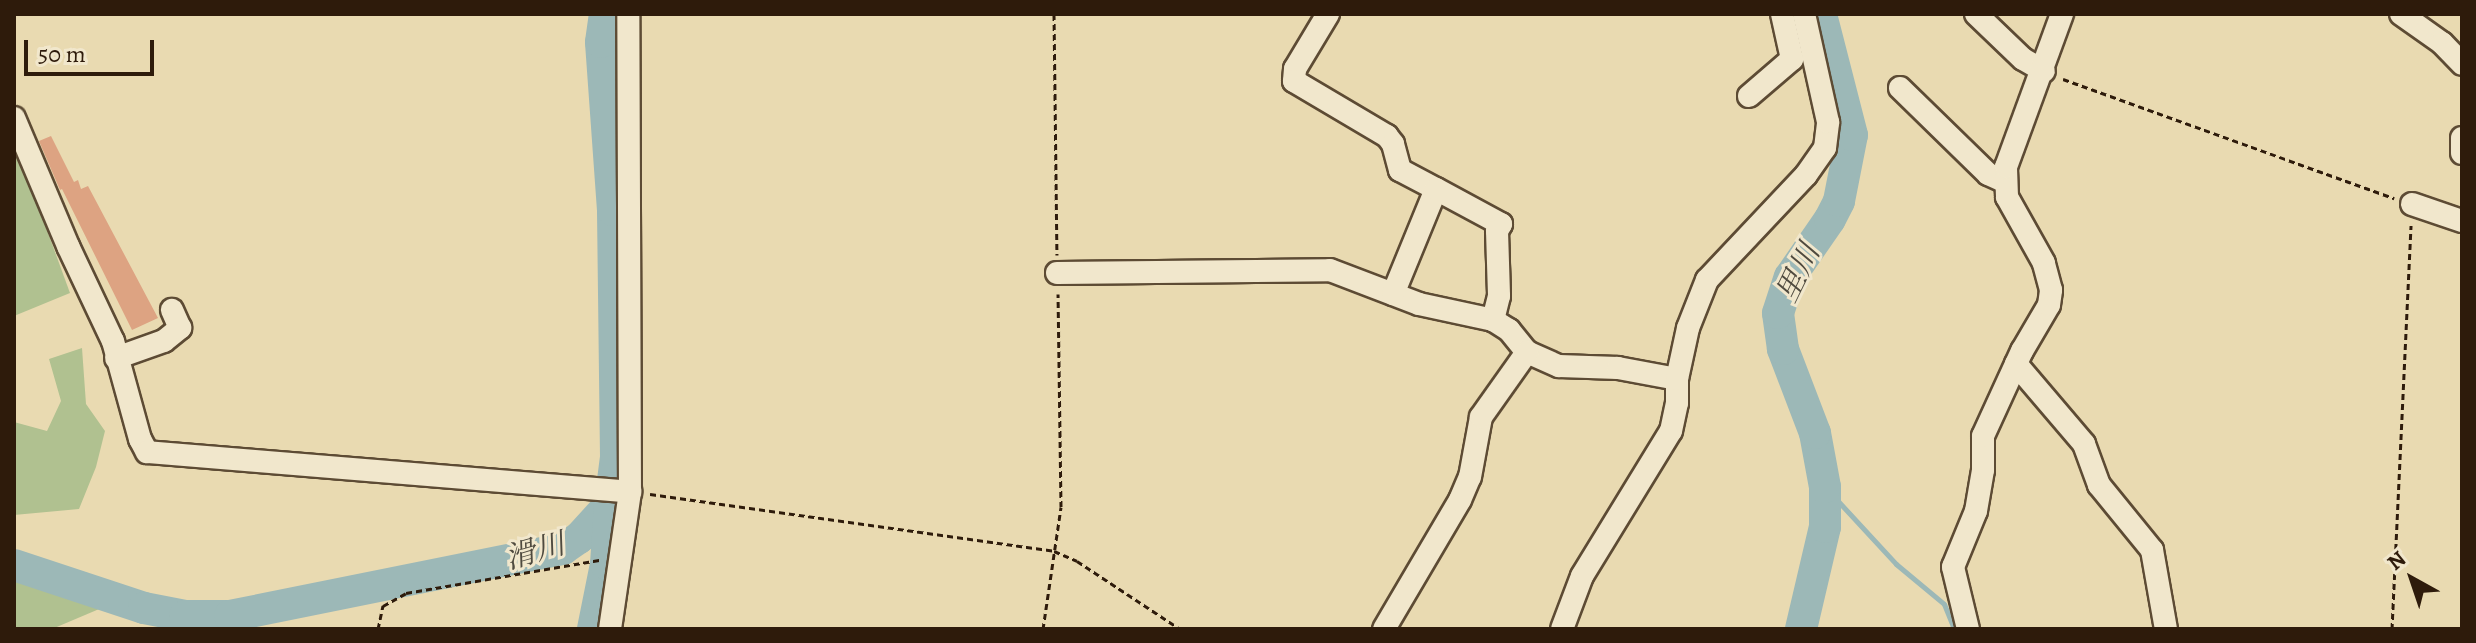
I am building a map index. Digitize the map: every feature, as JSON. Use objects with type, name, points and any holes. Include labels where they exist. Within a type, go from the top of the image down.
[{"type":"street","points":[[610,629],[624,490],[628,14]]},
{"type":"street","points":[[1328,14],[1295,69],[1294,81],[1387,136],[1393,144],[1400,170],[1501,224],[1497,231],[1499,296],[1493,320]]},
{"type":"street","points":[[1749,96],[1792,59],[1782,14]]},
{"type":"street","points":[[1562,629],[1582,576],[1666,443],[1674,422],[1677,379],[1688,328],[1707,280],[1781,204],[1825,148],[1828,122],[1804,14]]},
{"type":"street","points":[[1976,14],[2023,59],[2044,71]]},
{"type":"street","points":[[1968,629],[1953,567],[1976,511],[1987,423],[2049,305],[2051,290],[2044,263],[2014,213],[2004,181],[2011,149],[2044,71],[2062,14]]},
{"type":"street","points":[[2401,14],[2442,43],[2462,64]]},
{"type":"street","points":[[1900,88],[1988,174],[2004,181]]},
{"type":"street","points":[[14,118],[68,246],[113,341],[140,439],[147,452],[158,456],[624,490]]},
{"type":"street","points":[[2462,138],[2462,153]]},
{"type":"street","points":[[1393,294],[1436,189]]},
{"type":"street","points":[[2412,204],[2462,221]]},
{"type":"street","points":[[1057,273],[1316,268],[1419,304],[1493,320],[1509,330],[1527,352],[1559,366],[1618,368],[1677,379]]},
{"type":"street","points":[[116,358],[164,341],[180,328],[172,310]]},
{"type":"street","points":[[1384,629],[1470,477],[1481,417],[1527,352]]},
{"type":"street","points":[[2016,364],[2084,444],[2099,485],[2152,550],[2166,629]]},
{"type":"path","points":[[2044,71],[2412,204],[2392,629]]},
{"type":"path","points":[[624,490],[1054,551],[1077,561],[1180,629]]},
{"type":"path","points":[[1043,629],[1054,551]]},
{"type":"path","points":[[378,629],[383,606],[406,593],[592,559],[619,563]]},
{"type":"green space","points":[[14,140],[70,293],[14,316]]},
{"type":"green space","points":[[82,348],[86,404],[105,431],[96,467],[79,509],[14,515],[14,422],[47,431],[61,401],[49,359]]},
{"type":"green space","points":[[14,569],[111,604],[52,629],[14,629]]},
{"type":"building","points":[[51,136],[74,182],[78,180],[81,189],[88,186],[158,318],[132,330],[60,190],[39,141]]},
{"type":"waterway","name":"滑川","points":[[14,565],[144,608],[185,616],[230,616],[563,549],[579,538],[610,504],[616,457],[613,210],[601,42],[605,14]]},
{"type":"waterway","name":"里川","points":[[1801,629],[1825,527],[1825,487],[1815,433],[1783,349],[1778,313],[1790,277],[1839,201],[1852,135],[1821,14]]},
{"type":"waterway","points":[[1825,487],[1896,564],[1944,604],[1954,629]]},
{"type":"waterway","points":[[593,629],[606,564],[610,504]]}]
